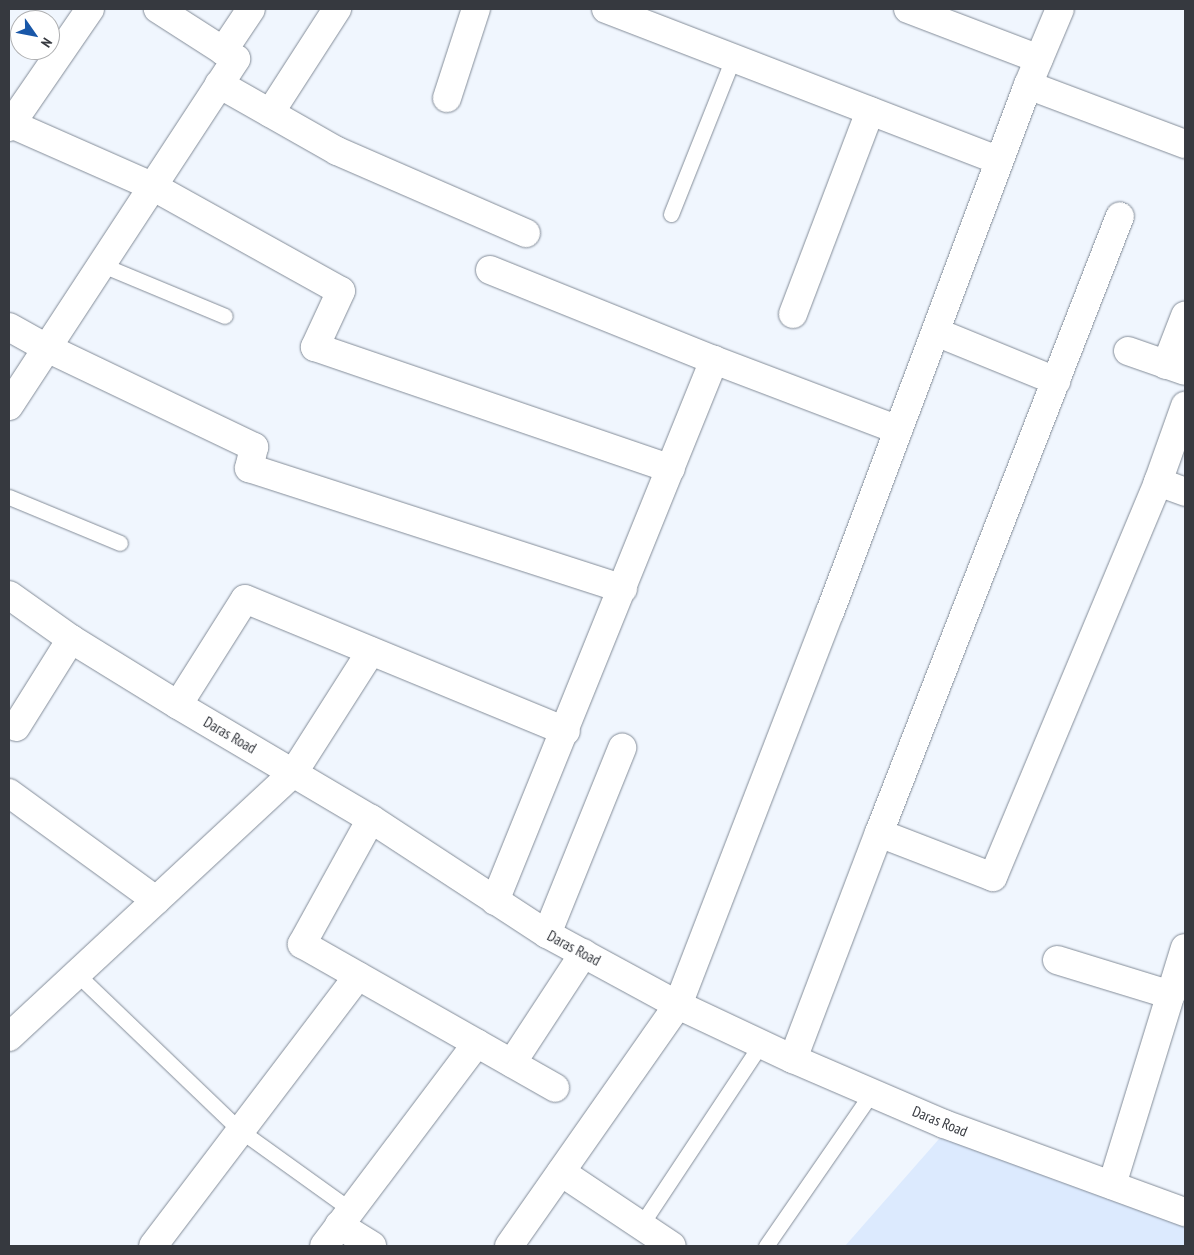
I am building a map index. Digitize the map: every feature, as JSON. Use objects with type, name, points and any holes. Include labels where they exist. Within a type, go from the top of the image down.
[{"type":"street","points":[[90,9],[10,125],[152,186],[341,291],[315,347],[671,469]]},
{"type":"street","points":[[9,406],[45,348],[236,59],[158,9]]},
{"type":"street","points":[[223,51],[251,9]]},
{"type":"street","points":[[270,113],[337,9]]},
{"type":"street","points":[[446,98],[476,9]]},
{"type":"street","points":[[606,9],[999,161]]},
{"type":"street","points":[[908,9],[1039,59]]},
{"type":"street","points":[[509,1246],[678,1006],[936,332],[1028,85],[1060,9]]},
{"type":"street","points":[[219,84],[337,151],[526,233]]},
{"type":"street","points":[[1028,85],[1184,139]]},
{"type":"street","points":[[793,314],[870,111]]},
{"type":"street","points":[[793,1059],[879,833],[1120,216]]},
{"type":"street","points":[[490,270],[714,360],[898,430]]},
{"type":"street","points":[[1128,351],[1175,368],[1185,316]]},
{"type":"street","points":[[9,327],[45,348],[254,447],[249,468],[623,589]]},
{"type":"street","points":[[936,332],[1056,381]]},
{"type":"street","points":[[495,901],[566,730],[714,360]]},
{"type":"street","points":[[879,833],[993,878],[1158,482],[1185,406]]},
{"type":"street","points":[[1158,482],[1185,492]]},
{"type":"street","name":"Daras Road","points":[[9,595],[72,639],[178,705],[371,819],[547,934],[678,1006],[871,1094],[1018,1152],[1185,1212]]},
{"type":"street","points":[[178,705],[246,600],[566,730]]},
{"type":"street","points":[[16,727],[72,639]]},
{"type":"street","points":[[9,1037],[294,772],[371,651]]},
{"type":"street","points":[[547,934],[622,748]]},
{"type":"street","points":[[9,793],[156,900]]},
{"type":"street","points":[[371,819],[302,944],[555,1088]]},
{"type":"street","points":[[1112,1185],[1185,948]]},
{"type":"street","points":[[512,1063],[584,953]]},
{"type":"street","points":[[1057,960],[1171,995]]},
{"type":"street","points":[[153,1246],[358,976]]},
{"type":"street","points":[[372,1246],[338,1227],[477,1043]]},
{"type":"street","points":[[561,1172],[672,1246]]},
{"type":"lane","points":[[671,214],[733,58]]},
{"type":"lane","points":[[100,264],[225,316]]},
{"type":"lane","points":[[9,497],[120,542]]},
{"type":"lane","points":[[77,974],[338,1227]]},
{"type":"lane","points":[[641,1225],[761,1044]]},
{"type":"lane","points":[[766,1246],[871,1094]]},
{"type":"shaded area","points":[[946,1131],[1185,1211],[1185,1246],[845,1246]]}]
